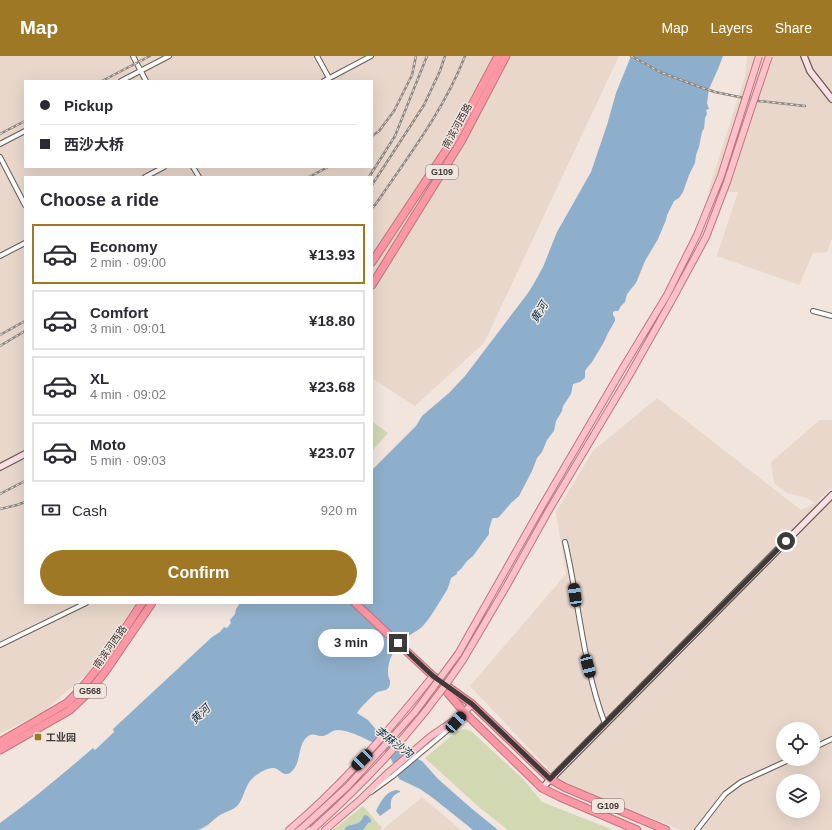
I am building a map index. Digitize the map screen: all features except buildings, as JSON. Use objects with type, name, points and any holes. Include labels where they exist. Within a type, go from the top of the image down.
[{"type":"highway","name":"南滨河西路","points":[[373,260],[455,137],[498,56]]},
{"type":"highway","name":"南滨河西路","points":[[373,283],[462,140],[506,56]]},
{"type":"highway","name":"南滨河西路","points":[[0,742],[68,703],[103,662],[141,604]]},
{"type":"highway","name":"南滨河西路","points":[[0,750],[70,710],[89,692],[106,672],[151,604]]},
{"type":"highway","name":"G109","points":[[356,604],[431,674],[472,704],[550,779],[564,787],[666,830]]},
{"type":"highway","name":"G109","points":[[431,674],[464,714],[542,788],[637,830]]},
{"type":"main road","points":[[312,830],[371,774],[422,717],[450,680],[629,376],[670,297],[721,176],[759,56]]},
{"type":"main road","points":[[300,830],[348,786],[415,712],[458,654],[542,506],[621,372],[670,297],[706,237],[727,182],[769,56]]},
{"type":"main road","points":[[289,830],[308,814],[362,760],[393,725],[431,674]]},
{"type":"main road","points":[[325,830],[417,753],[431,736],[464,714],[472,704]]},
{"type":"street","points":[[133,56],[146,80]]},
{"type":"street","points":[[123,80],[169,56]]},
{"type":"street","points":[[318,56],[329,78]]},
{"type":"street","points":[[326,80],[371,56]]},
{"type":"street","points":[[804,56],[810,71],[832,99]]},
{"type":"street","points":[[0,144],[24,132]]},
{"type":"street","points":[[0,157],[24,203]]},
{"type":"street","points":[[147,176],[162,168]]},
{"type":"street","points":[[0,256],[24,243]]},
{"type":"street","points":[[814,311],[832,316]]},
{"type":"street","points":[[0,467],[24,455]]},
{"type":"street","points":[[542,788],[832,495]]},
{"type":"street","points":[[565,542],[588,666],[605,724]]},
{"type":"street","points":[[0,645],[84,604]]},
{"type":"street","points":[[820,745],[832,739]]},
{"type":"street","points":[[698,830],[725,794],[741,782],[776,766]]},
{"type":"shaded area","points":[[0,56],[619,56],[484,343],[415,406],[373,379],[373,176],[24,176],[24,604],[135,604],[95,667],[44,711],[0,734]]},
{"type":"shaded area","points":[[747,56],[832,56],[832,239],[827,252],[813,253],[799,285],[717,256],[738,192],[708,192],[745,76]]},
{"type":"shaded area","points":[[657,398],[801,510],[815,503],[807,498],[787,493],[774,483],[771,462],[820,420],[832,420],[832,487],[817,502],[832,495],[832,830],[681,830],[560,781],[470,686],[566,574],[556,512],[593,451]]},
{"type":"shaded area","points":[[422,797],[461,830],[382,830]]},
{"type":"green space","points":[[373,422],[388,433],[373,450]]},
{"type":"green space","points":[[464,729],[471,731],[523,779],[542,802],[613,830],[508,830],[480,808],[425,758],[456,732]]},
{"type":"green space","points":[[363,806],[382,828],[380,830],[333,830]]},
{"type":"water","name":"黄河","points":[[631,56],[723,56],[709,89],[707,103],[709,109],[706,110],[707,114],[704,129],[695,163],[683,192],[679,198],[674,201],[658,239],[645,261],[636,283],[627,294],[625,302],[618,311],[613,312],[615,321],[592,362],[585,371],[585,378],[580,382],[573,384],[571,394],[556,421],[554,431],[537,458],[519,496],[499,517],[492,519],[489,534],[473,556],[457,572],[457,574],[451,578],[447,590],[423,626],[405,639],[395,649],[388,666],[389,687],[386,690],[376,693],[357,713],[368,720],[390,746],[422,761],[438,779],[498,830],[473,830],[420,789],[399,779],[390,757],[381,748],[374,743],[350,732],[337,730],[323,736],[308,736],[301,746],[296,765],[290,773],[285,774],[272,768],[266,769],[259,773],[249,782],[236,807],[220,815],[201,829],[0,830],[0,823],[47,787],[93,748],[95,750],[114,732],[113,729],[212,637],[220,632],[224,627],[227,628],[231,623],[230,620],[235,614],[239,604],[373,604],[373,469],[416,426],[422,416],[449,393],[465,376],[528,293],[543,267],[557,232],[591,172],[616,93]]},
{"type":"water","points":[[397,790],[400,792],[392,798],[391,808],[380,816],[376,811],[382,800],[390,792]]},
{"type":"water","points":[[364,815],[368,816],[371,822],[368,823],[363,830],[344,830],[347,826],[360,822]]},
{"type":"railway","points":[[104,80],[150,56]]},
{"type":"railway","points":[[373,135],[379,131],[394,111],[412,75],[416,56]]},
{"type":"railway","points":[[370,176],[395,136],[427,56]]},
{"type":"railway","points":[[373,183],[424,105],[440,71],[445,56]]},
{"type":"railway","points":[[373,207],[436,114],[447,95],[465,56]]},
{"type":"railway","points":[[631,56],[660,72],[715,92],[759,101],[805,106]]},
{"type":"railway","points":[[0,134],[24,122]]},
{"type":"railway","points":[[311,176],[326,168]]},
{"type":"railway","points":[[0,335],[24,322]]},
{"type":"railway","points":[[0,346],[24,332]]},
{"type":"railway","points":[[0,494],[24,482]]},
{"type":"railway","points":[[0,509],[24,502]]},
{"type":"place","name":"工业园","points":[[38,737]]},
{"type":"route","points":[[398,643],[433,676],[472,704],[550,779],[786,541]]},
{"type":"water label","name":"李麻沙沟","points":[[394,742]]}]
